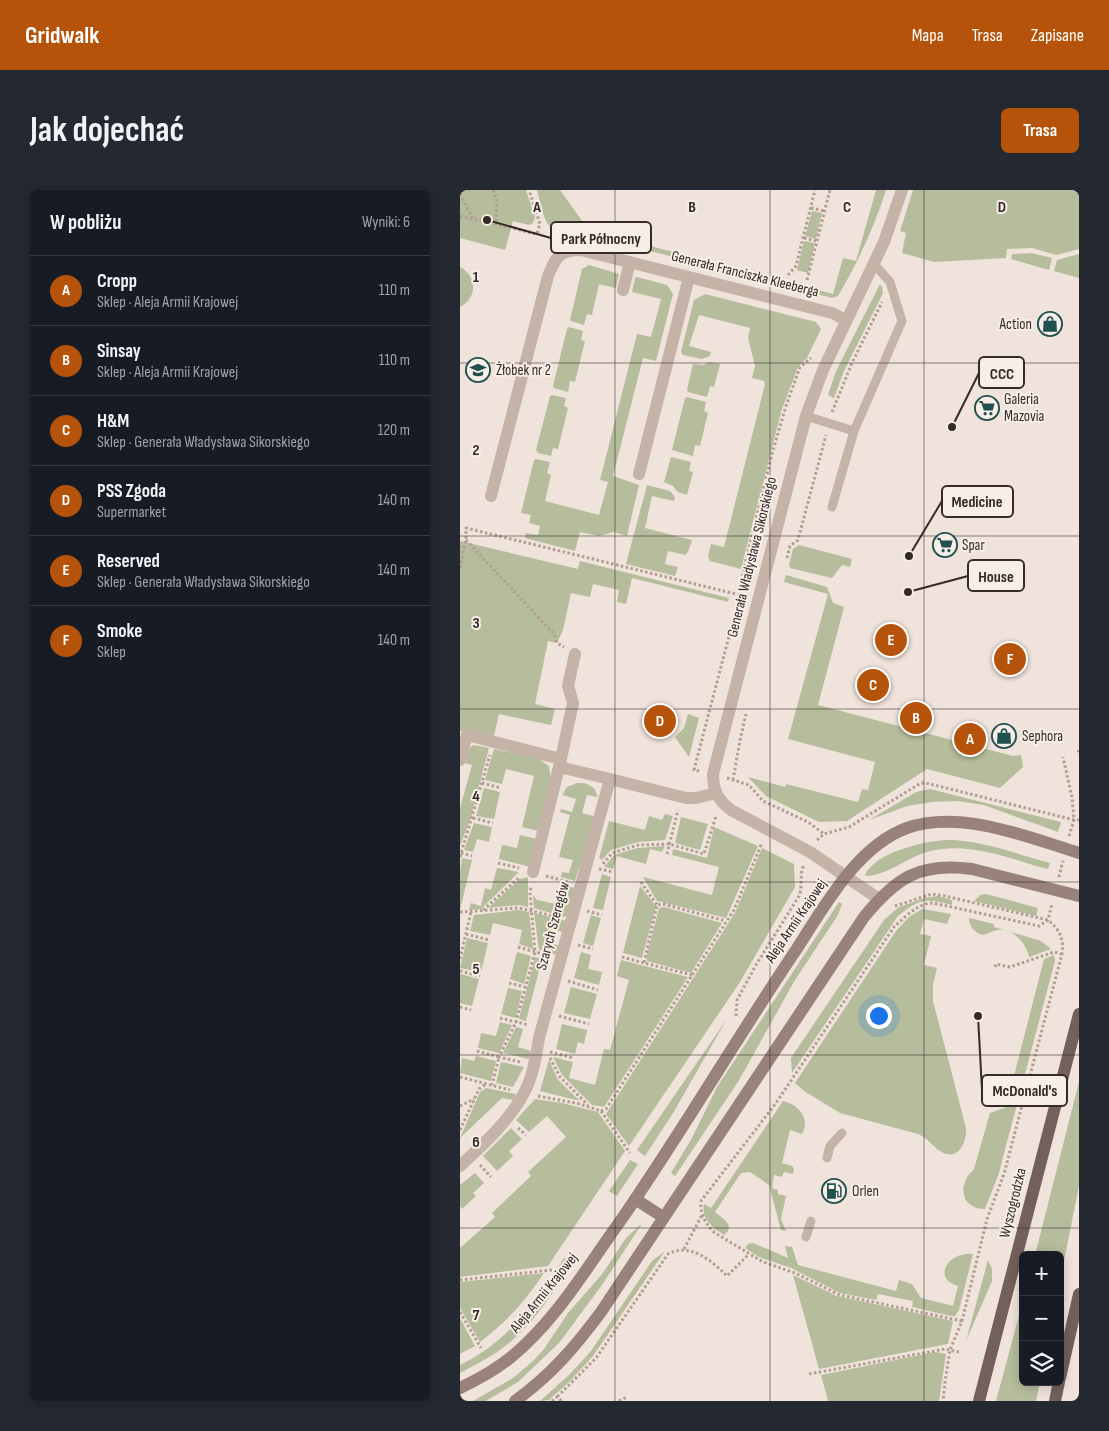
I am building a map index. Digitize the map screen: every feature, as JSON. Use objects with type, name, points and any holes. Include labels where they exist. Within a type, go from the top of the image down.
[{"type":"main road","name":"Wyszogrodzka","points":[[979,1401],[1079,1014]]},
{"type":"main road","points":[[1064,1364],[1075,1325],[1079,1294]]},
{"type":"main road","points":[[1055,1401],[1058,1386]]},
{"type":"street","name":"Generała Władysława Sikorskiego","points":[[718,798],[713,785],[713,774],[806,416],[822,370],[874,264],[902,190]]},
{"type":"street","name":"Generała Franciszka Kleeberga","points":[[491,496],[548,276],[555,259],[563,252],[581,250],[832,313],[846,320]]},
{"type":"street","points":[[623,290],[630,262]]},
{"type":"street","points":[[639,474],[689,277]]},
{"type":"street","points":[[530,871],[560,763],[573,703],[568,686],[575,654]]},
{"type":"street","points":[[460,760],[467,735],[610,779],[682,797],[718,798],[730,810],[810,852],[879,899]]},
{"type":"street","name":"Szarych Szeregów","points":[[460,1166],[481,1147],[505,1120],[524,1093],[534,1066],[546,1013],[610,779]]},
{"type":"street","name":"Aleja Armii Krajowej","points":[[460,1388],[510,1358],[534,1335],[569,1292],[635,1199],[826,904],[847,876],[867,854],[884,840],[905,828],[930,822],[952,821],[977,824],[1079,853]]},
{"type":"street","points":[[515,1401],[541,1381],[576,1345],[601,1312],[858,925],[879,899],[906,877],[922,871],[947,867],[972,869],[1079,896]]},
{"type":"street","points":[[635,1199],[663,1217]]},
{"type":"lane","points":[[832,508],[854,431],[902,321],[890,282],[874,264]]},
{"type":"lane","points":[[806,416],[854,431]]},
{"type":"lane","points":[[827,1158],[830,1146],[842,1133]]},
{"type":"lane","points":[[806,1238],[811,1221]]},
{"type":"path","points":[[493,190],[497,199],[496,225]]},
{"type":"path","points":[[460,216],[537,234],[540,224],[529,190]]},
{"type":"path","points":[[788,275],[796,266],[815,190]]},
{"type":"path","points":[[807,280],[830,190]]},
{"type":"path","points":[[460,194],[474,220]]},
{"type":"path","points":[[811,208],[825,211]]},
{"type":"path","points":[[804,238],[817,241]]},
{"type":"path","points":[[785,563],[790,546],[798,540],[828,423],[852,362],[882,303],[890,282]]},
{"type":"path","points":[[460,568],[466,540],[466,528],[740,595]]},
{"type":"path","points":[[466,540],[554,634],[557,643],[575,654]]},
{"type":"path","points":[[733,780],[746,712]]},
{"type":"path","points":[[460,857],[473,818],[493,742]]},
{"type":"path","points":[[962,1321],[840,1295],[795,1273],[763,1262],[715,1233],[702,1215],[700,1206],[702,1199],[776,1103],[894,927],[903,918],[920,906],[933,903],[1034,926],[1044,924],[1048,920],[1074,820],[1072,797],[1063,758]]},
{"type":"path","points":[[713,774],[749,785],[763,801],[808,822],[824,834]]},
{"type":"path","points":[[482,783],[501,788]]},
{"type":"path","points":[[667,854],[682,797]]},
{"type":"path","points":[[598,878],[603,865],[612,853],[638,845],[669,844],[704,854],[718,798]]},
{"type":"path","points":[[473,818],[493,823]]},
{"type":"path","points":[[1074,820],[1079,820]]},
{"type":"path","points":[[601,1111],[606,1109],[734,910],[762,843]]},
{"type":"path","points":[[460,853],[472,856]]},
{"type":"path","points":[[498,863],[581,885]]},
{"type":"path","points":[[492,1085],[499,1058],[516,1022],[534,952],[530,871]]},
{"type":"path","points":[[482,912],[530,871]]},
{"type":"path","points":[[641,882],[657,905],[644,962]]},
{"type":"path","points":[[890,908],[932,894],[938,894],[1048,920],[1060,932],[1063,941],[1062,954],[1006,1165],[987,1220],[962,1321],[950,1350],[944,1399]]},
{"type":"path","points":[[587,920],[591,903]]},
{"type":"path","points":[[657,905],[663,904],[726,921]]},
{"type":"path","points":[[460,912],[519,908],[571,921]]},
{"type":"path","points":[[460,959],[472,912]]},
{"type":"path","points":[[466,934],[489,940]]},
{"type":"path","points":[[577,955],[582,937]]},
{"type":"path","points":[[518,947],[534,952]]},
{"type":"path","points":[[995,967],[996,964],[1010,967],[1054,952],[1062,954]]},
{"type":"path","points":[[622,957],[692,976]]},
{"type":"path","points":[[460,972],[480,976]]},
{"type":"path","points":[[568,990],[573,973]]},
{"type":"path","points":[[556,978],[598,990]]},
{"type":"path","points":[[509,983],[525,987]]},
{"type":"path","points":[[460,1007],[471,1010]]},
{"type":"path","points":[[559,1026],[563,1008]]},
{"type":"path","points":[[546,1013],[589,1024]]},
{"type":"path","points":[[500,1018],[516,1022]]},
{"type":"path","points":[[552,1052],[554,1043]]},
{"type":"path","points":[[477,1051],[534,1066]]},
{"type":"path","points":[[574,1058],[546,1051],[560,1077],[590,1107]]},
{"type":"path","points":[[460,1076],[486,1084],[601,1111],[630,1153]]},
{"type":"path","points":[[460,1130],[479,1089],[486,1084]]},
{"type":"path","points":[[460,1106],[474,1099]]},
{"type":"path","points":[[684,1249],[702,1215]]},
{"type":"path","points":[[552,1401],[596,1358],[664,1257],[673,1251],[684,1249],[697,1253],[718,1266],[727,1276],[749,1254]]},
{"type":"path","points":[[460,1280],[552,1270]]},
{"type":"path","points":[[460,1312],[480,1348]]},
{"type":"path","points":[[809,1374],[936,1350],[959,1352]]},
{"type":"path","points":[[558,1396],[561,1401]]},
{"type":"path","points":[[618,1401],[627,1397]]},
{"type":"green space","points":[[460,190],[526,190],[535,217],[533,223],[529,225],[513,221],[505,250],[460,238]]},
{"type":"green space","points":[[537,190],[560,190],[587,228],[597,232],[833,294],[843,258],[856,261],[876,190],[886,190],[859,258],[838,296],[832,298],[600,238],[563,235],[550,227],[546,221]]},
{"type":"green space","points":[[913,190],[1079,190],[1079,249],[1056,255],[1032,248],[1007,249],[1006,258],[934,262],[902,253],[906,233],[900,231]]},
{"type":"green space","points":[[812,211],[822,213],[816,239],[805,236]]},
{"type":"green space","points":[[804,241],[815,243],[808,273],[797,270]]},
{"type":"green space","points":[[1031,253],[1052,258],[1049,270],[1011,259],[1012,254]]},
{"type":"green space","points":[[1079,254],[1079,278],[1054,271],[1057,260]]},
{"type":"green space","points":[[589,265],[619,274],[616,288],[599,284],[592,315],[587,314],[584,325],[570,320],[582,269]]},
{"type":"green space","points":[[460,267],[470,276],[473,287],[470,298],[460,307]]},
{"type":"green space","points":[[635,278],[667,285],[673,294],[656,361],[643,358],[613,476],[639,485],[627,536],[614,532],[599,536],[580,532],[575,551],[525,538],[526,533],[538,535],[540,526],[529,523],[531,515],[521,513],[534,460],[536,459],[550,462],[547,473],[551,475],[545,501],[599,515],[608,482],[600,480],[637,334],[651,337],[661,299],[632,292]]},
{"type":"green space","points":[[880,284],[883,293],[844,371],[834,398],[828,395],[836,371]]},
{"type":"green space","points":[[705,294],[816,322],[821,329],[807,358],[798,367],[782,409],[741,569],[710,561],[708,556],[711,544],[724,547],[765,384],[764,381],[752,378],[755,366],[748,338],[750,328],[699,315],[689,346],[711,352],[710,356],[702,359],[683,355],[681,352],[694,300]]},
{"type":"green space","points":[[569,327],[583,331],[581,340],[585,341],[575,382],[570,381],[568,392],[553,386]]},
{"type":"green space","points":[[710,362],[720,364],[714,387],[710,386],[707,397],[688,392],[693,364],[703,365]]},
{"type":"green space","points":[[550,396],[566,398],[564,406],[568,408],[558,449],[553,448],[551,456],[538,453],[536,450]]},
{"type":"green space","points":[[685,398],[706,402],[704,411],[708,413],[700,446],[695,445],[693,456],[672,450]]},
{"type":"green space","points":[[671,457],[691,462],[689,471],[693,472],[687,495],[678,492],[673,486],[664,482]]},
{"type":"green space","points":[[647,485],[670,491],[675,497],[674,501],[652,496],[645,528],[692,540],[685,555],[668,551],[665,564],[678,567],[675,576],[626,564]]},
{"type":"green space","points":[[460,541],[578,569],[580,561],[729,598],[728,602],[632,578],[626,604],[617,602],[619,590],[593,584],[590,597],[571,593],[563,630],[557,643],[548,641],[535,704],[555,709],[551,725],[499,714],[494,736],[460,731]]},
{"type":"green space","points":[[799,545],[852,559],[850,567],[842,565],[832,578],[790,568],[793,549]]},
{"type":"green space","points":[[786,575],[827,587],[833,603],[844,607],[818,705],[1013,756],[1021,755],[1023,767],[1000,788],[927,769],[847,821],[819,822],[766,796],[748,777],[785,787],[786,784],[858,802],[862,789],[868,790],[875,762],[788,739],[828,594],[784,582]]},
{"type":"green space","points":[[688,714],[699,718],[689,757],[675,737],[684,728]]},
{"type":"green space","points":[[474,745],[489,748],[471,817],[460,846],[460,808],[472,765],[465,763],[470,747]]},
{"type":"green space","points":[[494,749],[537,758],[549,766],[551,779],[538,831],[522,827],[534,776],[506,769],[502,784],[485,780]]},
{"type":"green space","points":[[577,783],[585,783],[594,788],[598,797],[587,795],[582,813],[597,817],[583,868],[579,867],[575,881],[561,877],[562,872],[569,873],[573,860],[559,857],[570,815],[560,812],[561,809],[572,812],[576,799],[562,795],[567,787]]},
{"type":"green space","points":[[484,788],[500,792],[494,819],[476,816]]},
{"type":"green space","points":[[930,789],[1061,822],[1058,832],[984,805],[958,801],[932,802],[907,806],[869,820],[916,792]]},
{"type":"green space","points":[[665,814],[673,816],[665,840],[638,842],[611,850],[602,860],[599,858],[609,821],[645,830],[649,816],[662,820]]},
{"type":"green space","points":[[681,817],[708,824],[700,850],[675,843]]},
{"type":"green space","points":[[474,823],[492,827],[489,842],[477,839],[473,852],[464,850]]},
{"type":"green space","points":[[714,827],[758,846],[726,918],[657,901],[643,877],[712,895],[719,867],[672,855],[673,849],[707,858]]},
{"type":"green space","points":[[520,835],[537,839],[530,867],[499,859],[502,845],[517,848]]},
{"type":"green space","points":[[945,840],[984,844],[1050,863],[1048,869],[988,852],[957,848],[927,852],[875,875],[865,875],[879,860],[889,854],[924,843]]},
{"type":"green space","points":[[665,846],[662,852],[650,849],[646,864],[617,856],[613,869],[604,867],[614,855],[637,848]]},
{"type":"green space","points":[[762,848],[794,864],[795,887],[740,982],[629,1146],[606,1114],[735,913]]},
{"type":"green space","points":[[462,858],[472,860],[460,910],[460,872]]},
{"type":"green space","points":[[497,868],[519,872],[481,909],[469,910],[471,903],[481,906],[485,888],[491,890]]},
{"type":"green space","points":[[602,874],[611,877],[603,910],[593,908]]},
{"type":"green space","points":[[528,877],[528,907],[519,905],[488,908],[520,879]]},
{"type":"green space","points":[[566,886],[575,888],[567,915],[564,917],[534,908],[533,895],[537,900],[561,905]]},
{"type":"green space","points":[[640,886],[656,906],[642,958],[623,953]]},
{"type":"green space","points":[[986,894],[1038,908],[1036,916],[974,901],[980,895]]},
{"type":"green space","points":[[937,896],[952,900],[952,905],[936,901],[924,901],[912,906],[898,916],[792,1073],[791,1058],[884,920],[899,907]]},
{"type":"green space","points":[[839,902],[842,904],[838,915],[795,980],[738,1082],[675,1176],[671,1173],[692,1138],[717,1087]]},
{"type":"green space","points":[[664,907],[722,923],[691,973],[647,961],[646,958],[659,908]]},
{"type":"green space","points":[[922,909],[951,914],[947,924],[924,919],[920,934],[931,936],[924,965],[937,968],[933,985],[933,1001],[966,1128],[963,1145],[956,1153],[952,1154],[940,1151],[918,1134],[840,1113],[804,1091],[795,1083],[896,931],[909,917]]},
{"type":"green space","points":[[518,910],[529,912],[533,949],[519,944],[522,930],[493,923],[490,935],[470,931],[474,915]]},
{"type":"green space","points":[[534,913],[564,920],[566,923],[563,932],[551,929],[548,942],[560,946],[557,955],[539,950]]},
{"type":"green space","points":[[591,915],[601,918],[593,946],[583,943]]},
{"type":"green space","points":[[969,918],[994,924],[994,927],[1004,930],[982,935],[972,928]]},
{"type":"green space","points":[[1011,932],[1041,941],[1051,949],[1029,957],[1022,942]]},
{"type":"green space","points":[[467,938],[488,943],[481,972],[460,968]]},
{"type":"green space","points":[[517,952],[531,956],[524,984],[510,979]]},
{"type":"green space","points":[[581,952],[591,955],[588,969],[602,972],[599,985],[574,978]]},
{"type":"green space","points":[[1054,955],[1055,961],[999,1173],[985,1209],[976,1208],[965,1199],[963,1188],[967,1177],[974,1169],[990,1113],[1006,1107],[1044,959]]},
{"type":"green space","points":[[535,957],[542,959],[526,1021],[519,1019]]},
{"type":"green space","points":[[621,960],[688,977],[604,1107],[592,1105],[562,1075],[553,1057],[573,1062],[569,1078],[595,1085],[604,1049],[610,1050],[629,980],[617,976]]},
{"type":"green space","points":[[460,974],[479,979],[472,1006],[460,1003]]},
{"type":"green space","points":[[571,987],[597,994],[590,1019],[564,1013]]},
{"type":"green space","points":[[508,988],[522,991],[516,1018],[501,1014]]},
{"type":"green space","points":[[727,1019],[673,1113],[645,1156],[637,1150]]},
{"type":"green space","points":[[500,1022],[512,1025],[499,1053],[478,1048],[481,1033],[496,1036]]},
{"type":"green space","points":[[562,1024],[587,1030],[584,1044],[578,1042],[575,1054],[556,1049]]},
{"type":"green space","points":[[516,1027],[523,1029],[518,1047],[531,1051],[529,1059],[503,1053]]},
{"type":"green space","points":[[476,1056],[496,1061],[491,1081],[460,1073],[462,1058],[474,1061]]},
{"type":"green space","points":[[549,1060],[558,1080],[580,1101],[540,1091]]},
{"type":"green space","points":[[501,1062],[524,1067],[513,1087],[496,1083]]},
{"type":"green space","points":[[1079,1082],[1079,1186],[1064,1261],[1064,1251],[1036,1251]]},
{"type":"green space","points":[[486,1088],[516,1094],[513,1100],[502,1098],[460,1138],[480,1092]]},
{"type":"green space","points":[[535,1099],[562,1103],[598,1112],[625,1151],[548,1266],[460,1277],[460,1248],[495,1217],[492,1213],[531,1176],[528,1172],[566,1137],[547,1116],[529,1132],[516,1120]]},
{"type":"green space","points":[[783,1101],[794,1105],[802,1113],[805,1123],[802,1134],[790,1130],[782,1163],[792,1166],[794,1169],[793,1174],[784,1172],[782,1177],[774,1175],[772,1188],[778,1190],[778,1194],[786,1196],[781,1219],[786,1231],[781,1230],[769,1185],[750,1172],[741,1173],[715,1212],[729,1225],[724,1235],[706,1219],[704,1204],[711,1208]]},
{"type":"green space","points":[[511,1128],[522,1139],[509,1151],[513,1156],[497,1171],[483,1156]]},
{"type":"green space","points":[[630,1160],[638,1164],[617,1196],[609,1191]]},
{"type":"green space","points":[[475,1173],[484,1183],[473,1193],[476,1196],[462,1209],[460,1206],[460,1185]]},
{"type":"green space","points":[[640,1225],[602,1285],[559,1343],[518,1382],[486,1401],[473,1401],[513,1378],[533,1361],[544,1349],[568,1313],[603,1273],[626,1238]]},
{"type":"green space","points":[[753,1243],[788,1258],[785,1246],[792,1247],[798,1265],[896,1291],[899,1280],[912,1284],[921,1298],[953,1306],[958,1286],[950,1282],[946,1277],[946,1266],[957,1257],[964,1254],[973,1254],[959,1310],[955,1316],[951,1316],[912,1307],[913,1301],[878,1294],[876,1300],[840,1293],[791,1268],[759,1257],[745,1248],[748,1244]]},
{"type":"green space","points":[[665,1251],[593,1356],[549,1400],[540,1401],[569,1375],[591,1351],[652,1261]]},
{"type":"green space","points":[[564,1258],[572,1263],[547,1301],[528,1325],[518,1336],[490,1357],[460,1373],[460,1365],[492,1345],[532,1305]]},
{"type":"green space","points":[[988,1260],[992,1269],[992,1281],[966,1341]]},
{"type":"green space","points":[[544,1273],[515,1310],[480,1342],[460,1308],[460,1282]]},
{"type":"green space","points":[[793,1275],[837,1296],[953,1321],[948,1344],[819,1369]]},
{"type":"green space","points":[[1019,1316],[1019,1386],[1039,1386],[1036,1401],[996,1401]]},
{"type":"green space","points":[[460,1318],[475,1346],[460,1354]]},
{"type":"green space","points":[[935,1352],[946,1354],[939,1401],[828,1401],[821,1375]]},
{"type":"place","name":"Park Północny","points":[[487,220]]},
{"type":"place","name":"Action","points":[[1050,324]]},
{"type":"place","name":"Żłobek nr 2","points":[[478,370]]},
{"type":"place","name":"Galeria Mazovia","points":[[987,408]]},
{"type":"place","name":"CCC","points":[[952,427]]},
{"type":"place","name":"Spar","points":[[945,545]]},
{"type":"place","name":"Medicine","points":[[909,556]]},
{"type":"place","name":"House","points":[[908,592]]},
{"type":"place","name":"Reserved","points":[[891,640]]},
{"type":"place","name":"Smoke","points":[[1010,659]]},
{"type":"place","name":"H&M","points":[[873,685]]},
{"type":"place","name":"Sinsay","points":[[916,718]]},
{"type":"place","name":"PSS Zgoda","points":[[660,721]]},
{"type":"place","name":"Sephora","points":[[1004,736]]},
{"type":"place","name":"Cropp","points":[[970,739]]},
{"type":"place","name":"McDonald's","points":[[978,1016]]},
{"type":"place","name":"Orlen","points":[[834,1191]]}]
